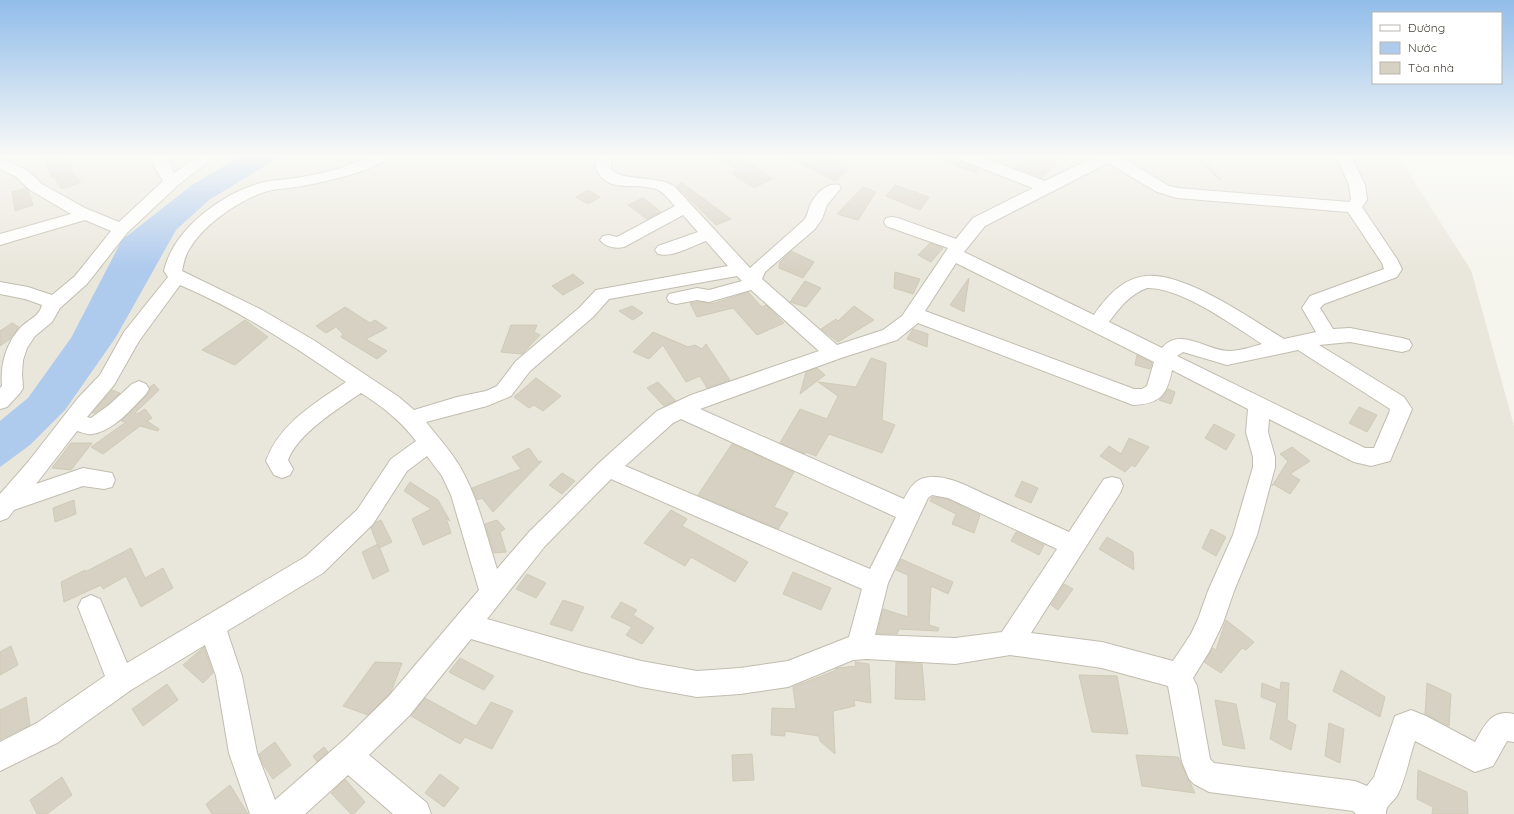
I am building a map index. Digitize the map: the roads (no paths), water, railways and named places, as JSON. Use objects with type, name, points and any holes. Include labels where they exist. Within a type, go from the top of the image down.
[{"type":"street","points":[[47,193],[86,215],[121,229]]},
{"type":"street","points":[[0,401],[13,388],[12,364],[20,343],[26,334],[49,312],[51,304],[81,280],[121,229],[160,193]]},
{"type":"street","points":[[250,193],[219,210],[193,231],[180,245],[172,271],[177,277],[204,288],[255,315],[308,346],[392,403],[411,419],[452,471],[462,495],[492,592]]},
{"type":"street","points":[[671,193],[749,277],[782,309],[834,353]]},
{"type":"street","points":[[676,298],[697,294],[709,296],[749,277],[809,225],[814,219],[819,204],[829,193]]},
{"type":"street","points":[[282,814],[349,757],[399,706],[537,539],[608,468],[665,417],[680,409],[898,331],[914,314],[956,250],[979,222],[1033,193]]},
{"type":"street","points":[[1177,193],[1353,207]]},
{"type":"street","points":[[1353,207],[1359,200],[1359,193]]},
{"type":"street","points":[[609,240],[618,243],[685,207]]},
{"type":"street","points":[[1328,336],[1312,308],[1313,304],[1317,300],[1391,273],[1393,269],[1391,263],[1353,207]]},
{"type":"street","points":[[0,240],[49,224],[86,215]]},
{"type":"street","points":[[892,222],[956,250],[1098,324],[1259,406],[1362,456],[1376,457],[1384,452],[1400,413],[1400,407],[1397,403],[1221,309],[1162,282],[1145,282],[1128,290],[1114,300],[1098,324]]},
{"type":"street","points":[[664,250],[710,234]]},
{"type":"street","points":[[4,507],[85,404],[107,380],[131,337],[177,277]]},
{"type":"street","points":[[411,419],[436,410],[490,397],[504,391],[510,386],[518,372],[528,361],[583,316],[603,294],[749,277]]},
{"type":"street","points":[[0,288],[55,302]]},
{"type":"street","points":[[914,314],[1133,397],[1147,398],[1156,390],[1165,358],[1172,349],[1182,345],[1227,358],[1328,336],[1350,335],[1402,345]]},
{"type":"street","points":[[282,469],[276,461],[278,453],[286,443],[314,416],[362,382]]},
{"type":"street","points":[[73,420],[86,426],[96,425],[139,389]]},
{"type":"street","points":[[1178,677],[1200,643],[1210,623],[1221,591],[1245,535],[1264,467],[1264,457],[1257,432],[1259,406]]},
{"type":"street","points":[[680,409],[909,512]]},
{"type":"street","points":[[0,757],[47,733],[121,681],[314,565],[365,517],[399,465],[430,442]]},
{"type":"street","points":[[608,468],[876,583]]},
{"type":"street","points":[[4,507],[83,477],[104,480]]},
{"type":"street","points":[[859,648],[876,583],[919,492],[925,486],[935,485],[955,491],[1073,546]]},
{"type":"street","points":[[1010,643],[1112,486]]},
{"type":"street","points":[[91,607],[121,681]]},
{"type":"street","points":[[212,625],[229,676],[243,753],[265,814]]},
{"type":"street","points":[[466,626],[641,674],[697,684],[740,681],[788,674],[832,656],[859,648],[955,651],[1010,643],[1102,655],[1171,673],[1178,677],[1184,686],[1196,762],[1204,774],[1209,777],[1355,796],[1366,801],[1371,812]]},
{"type":"street","points":[[1371,812],[1375,799],[1386,786],[1405,726],[1411,724],[1416,726],[1475,758],[1482,756],[1499,728],[1504,726],[1514,728]]},
{"type":"street","points":[[349,757],[416,814]]},
{"type":"water","points":[[182,193],[221,193],[209,200],[176,230],[116,337],[65,410],[30,445],[0,467],[0,421],[28,398],[71,338],[122,240]]}]
